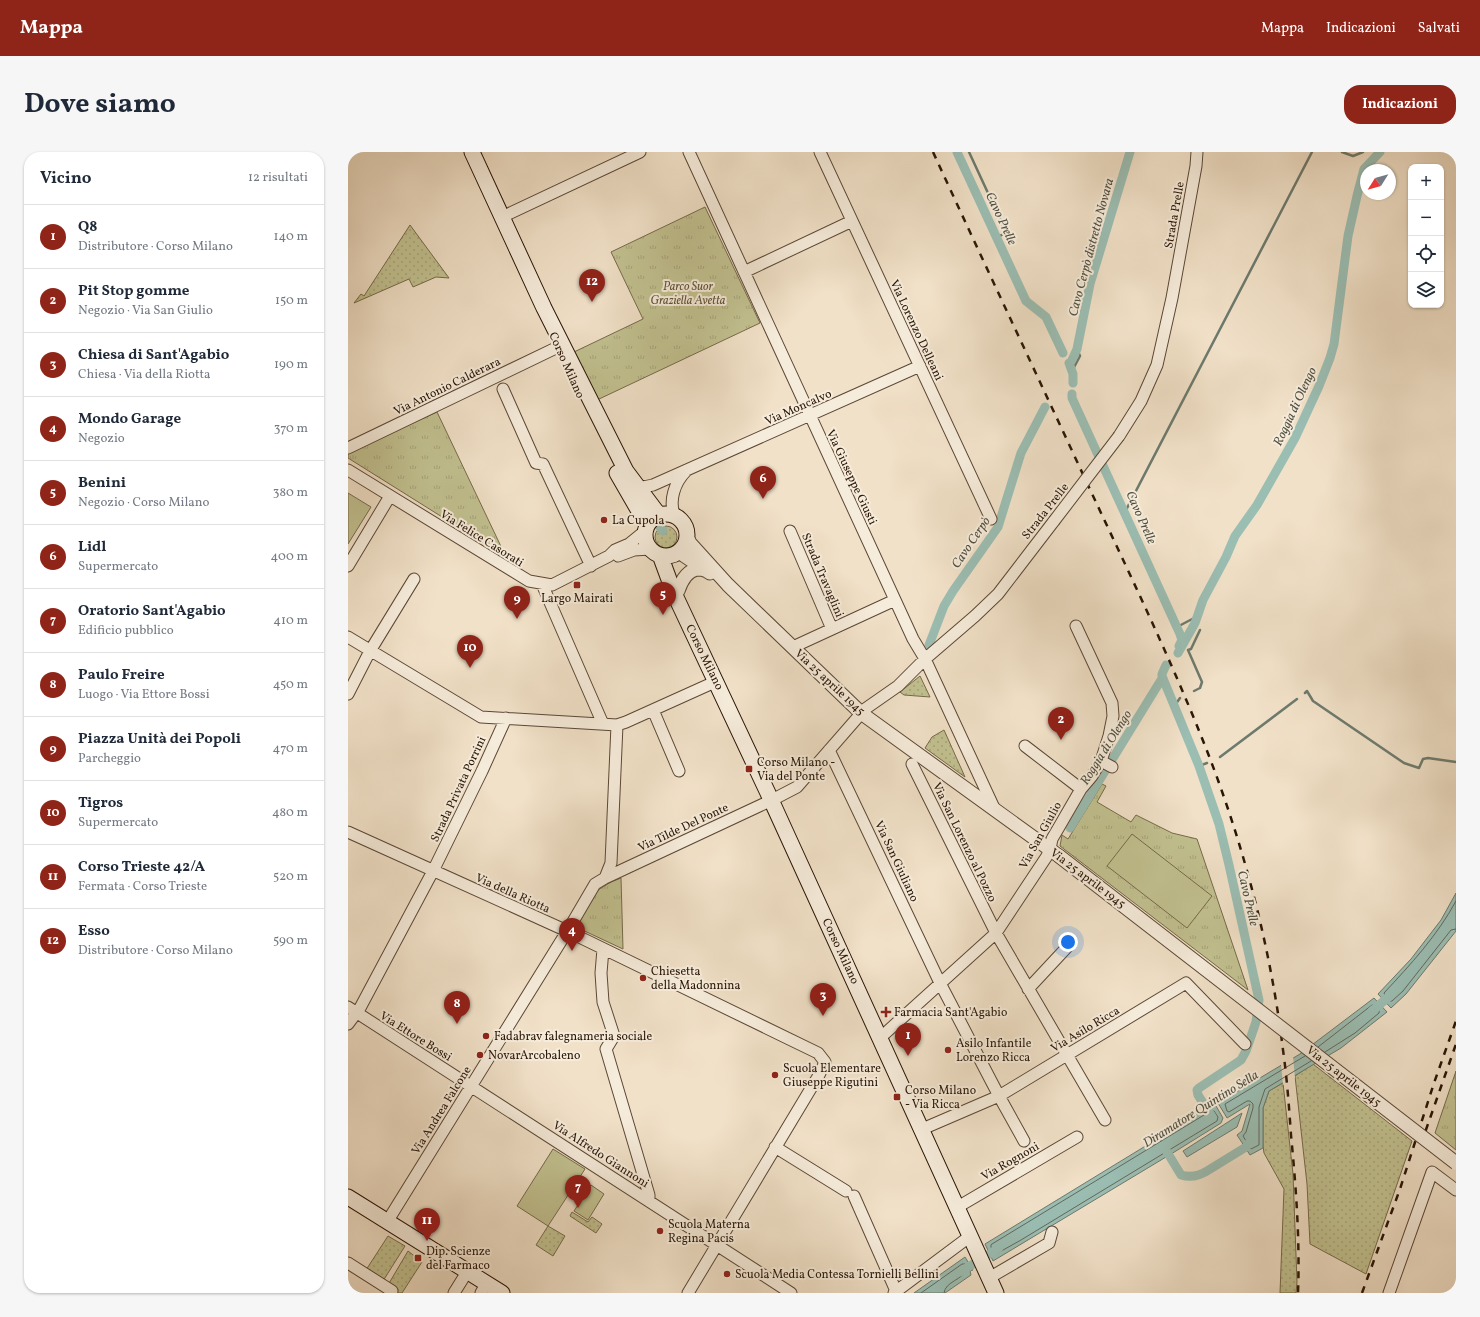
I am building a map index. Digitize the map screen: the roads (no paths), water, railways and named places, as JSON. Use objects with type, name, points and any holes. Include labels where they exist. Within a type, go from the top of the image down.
[{"type":"main road","name":"Corso Milano","points":[[472,152],[544,308],[626,471],[637,485],[643,504]]},
{"type":"main road","name":"Corso Milano","points":[[544,308],[552,336],[619,476],[643,504]]},
{"type":"main road","points":[[558,347],[561,347],[621,469],[626,471]]},
{"type":"main road","points":[[643,504],[658,520],[684,524],[686,530],[687,537],[684,546],[686,554],[668,556],[655,552]]},
{"type":"main road","name":"Corso Milano","points":[[658,520],[645,540],[655,552],[717,681],[880,1038],[920,1130],[996,1293]]},
{"type":"main road","name":"Corso Milano","points":[[683,610],[673,562],[686,554]]},
{"type":"main road","points":[[348,1197],[468,1272],[484,1288],[502,1293]]},
{"type":"street","points":[[502,217],[640,152]]},
{"type":"street","name":"Via Giuseppe Giusti","points":[[689,152],[913,639],[925,659],[996,810]]},
{"type":"street","name":"Via Lorenzo Delleani","points":[[820,152],[991,519]]},
{"type":"street","name":"Strada Prelle","points":[[772,800],[797,787],[861,713],[898,686],[925,659],[998,594],[1119,436],[1141,401],[1157,365],[1172,298],[1196,166],[1197,152]]},
{"type":"street","points":[[744,272],[852,221]]},
{"type":"street","name":"Via Antonio Calderara","points":[[348,448],[558,347]]},
{"type":"street","name":"Via Moncalvo","points":[[637,485],[643,487],[653,485],[684,472],[920,366]]},
{"type":"street","points":[[503,389],[536,463],[543,464],[591,566]]},
{"type":"street","name":"Via Felice Casorati","points":[[348,470],[509,570],[529,581],[542,584],[552,585],[591,566],[609,556],[614,550],[629,544],[658,520]]},
{"type":"street","points":[[658,520],[673,512],[670,500],[680,477],[684,472]]},
{"type":"street","points":[[348,566],[390,496]]},
{"type":"street","name":"Strada Travaglini","points":[[790,532],[832,629]]},
{"type":"street","name":"Via Felice Casorati","points":[[609,556],[617,556],[634,550],[655,552]]},
{"type":"street","name":"Via 25 aprile 1945","points":[[686,554],[707,571],[728,585]]},
{"type":"street","name":"Via 25 aprile 1945","points":[[686,554],[728,585],[861,713],[1055,852],[1456,1163]]},
{"type":"street","points":[[678,591],[684,578],[688,574],[697,569],[707,571]]},
{"type":"street","points":[[348,694],[370,651],[414,579]]},
{"type":"street","points":[[542,584],[603,724]]},
{"type":"street","points":[[793,647],[895,600]]},
{"type":"street","name":"Via San Giulio","points":[[880,1038],[996,933],[1055,852],[1052,839],[1081,789],[1092,776],[1106,764],[1113,716],[1112,703],[1076,626]]},
{"type":"street","points":[[348,637],[481,717],[618,725],[717,681]]},
{"type":"street","points":[[653,710],[679,771]]},
{"type":"street","name":"Strada Privata Porrini","points":[[348,1024],[352,1010],[434,871],[506,718]]},
{"type":"street","points":[[605,878],[611,863],[618,725]]},
{"type":"street","points":[[1026,746],[1081,789]]},
{"type":"street","name":"Via San Giuliano","points":[[829,750],[940,983],[1024,1141]]},
{"type":"street","name":"Via San Lorenzo al Pozzo","points":[[912,764],[996,933],[1105,1120]]},
{"type":"street","name":"Via Tilde Del Ponte","points":[[605,878],[772,800]]},
{"type":"street","name":"Via della Riotta","points":[[348,832],[567,931],[818,1053],[825,1062],[775,1148]]},
{"type":"street","name":"Via Andrea Falcone","points":[[387,1222],[595,884],[605,878]]},
{"type":"street","points":[[1028,988],[1070,944]]},
{"type":"street","points":[[603,949],[601,973],[603,1002],[614,1036],[606,1049],[649,1195],[649,1201]]},
{"type":"street","name":"Via Asilo Ricca","points":[[920,1130],[999,1096],[1186,983],[1245,1044]]},
{"type":"street","name":"Via Ettore Bossi","points":[[352,1010],[471,1086]]},
{"type":"street","name":"Via Alfredo Giannoni","points":[[471,1086],[791,1293]]},
{"type":"street","name":"Via Rognoni","points":[[956,1208],[1077,1137]]},
{"type":"street","points":[[688,1293],[775,1148],[850,1194],[895,1292],[972,1242]]},
{"type":"street","points":[[1389,1293],[1432,1172],[1456,1190]]},
{"type":"street","points":[[987,1275],[1049,1243],[1052,1232]]},
{"type":"street","points":[[348,1263],[392,1291]]},
{"type":"street","points":[[454,1293],[468,1272]]},
{"type":"water","points":[[1456,893],[1456,931],[1406,994],[1391,1008],[1378,994],[1411,959],[1441,920]]},
{"type":"water","points":[[1374,998],[1387,1012],[1341,1048],[1269,1091],[1263,1108],[1263,1148],[1250,1155],[1237,1135],[1242,1131],[1250,1104],[1227,1118],[1218,1103],[1300,1054]]},
{"type":"water","points":[[1211,1106],[1216,1106],[1223,1118],[1221,1123],[993,1261],[985,1244]]},
{"type":"water","points":[[1242,1113],[1237,1127],[1187,1157],[1183,1151]]},
{"type":"water","points":[[965,1257],[973,1270],[970,1271],[971,1275],[945,1293],[914,1293]]},
{"type":"waterway","name":"Cavo Prelle","points":[[957,152],[1026,301],[1046,317],[1063,353]]},
{"type":"waterway","points":[[969,152],[1006,232],[997,238]]},
{"type":"waterway","name":"Cavo Cerpò distretto Novara","points":[[1072,360],[1077,349],[1090,284],[1130,152]]},
{"type":"waterway","points":[[1125,512],[1312,152]]},
{"type":"waterway","points":[[1342,152],[1353,156],[1363,152]]},
{"type":"waterway","name":"Roggia di Olengo","points":[[1178,653],[1195,623],[1203,600],[1226,557],[1235,536],[1257,505],[1295,438],[1319,386],[1334,344],[1348,236],[1364,169],[1380,152]]},
{"type":"waterway","points":[[1072,371],[1080,356],[1077,349]]},
{"type":"waterway","name":"Cavo Prelle","points":[[1069,363],[1073,374],[1073,383]]},
{"type":"waterway","name":"Cavo Prelle","points":[[1072,394],[1072,398],[1180,634],[1182,640],[1179,646]]},
{"type":"waterway","name":"Cavo Cerpò","points":[[929,645],[944,606],[998,527],[1021,453],[1045,407]]},
{"type":"waterway","points":[[649,512],[663,531]]},
{"type":"waterway","points":[[1177,627],[1196,617]]},
{"type":"waterway","points":[[1194,691],[1200,688],[1202,682],[1188,650],[1191,649],[1200,630]]},
{"type":"waterway","name":"Cavo Prelle","points":[[1166,665],[1162,676],[1199,766],[1219,824],[1259,1000],[1256,1022],[1246,1051],[1241,1060],[1197,1090],[1198,1095],[1212,1117]]},
{"type":"waterway","name":"Roggia di Olengo","points":[[1070,828],[1161,680]]},
{"type":"waterway","points":[[1305,693],[1307,691],[1313,701],[1404,763],[1419,768],[1423,759],[1428,758],[1456,762]]},
{"type":"waterway","points":[[1175,705],[1180,698]]},
{"type":"waterway","points":[[1220,757],[1297,699]]},
{"type":"waterway","points":[[1199,766],[1207,763]]},
{"type":"waterway","name":"Diramatore Quintino Sella","points":[[1371,1012],[1393,993]]},
{"type":"waterway","points":[[1164,1147],[1181,1175],[1192,1176],[1204,1173],[1246,1147],[1252,1139]]},
{"type":"waterway","name":"Diramatore Quintino Sella","points":[[960,1272],[999,1248]]},
{"type":"railway","points":[[933,152],[1166,652],[1209,756],[1234,828],[1264,938],[1278,1013],[1287,1082],[1296,1194],[1298,1233],[1298,1293]]},
{"type":"railway","points":[[1362,1293],[1400,1189],[1434,1083],[1456,1021]]},
{"type":"railway","points":[[1421,1144],[1456,1044]]},
{"type":"place","name":"Esso","points":[[592,302]]},
{"type":"place","name":"Lidl","points":[[763,499]]},
{"type":"place","name":"La Cupola","points":[[604,520]]},
{"type":"place","name":"Largo Mairati","points":[[577,585]]},
{"type":"place","name":"Benini","points":[[663,615]]},
{"type":"place","name":"Piazza Unità dei Popoli","points":[[517,619]]},
{"type":"place","name":"Tigros","points":[[470,668]]},
{"type":"place","name":"Pit Stop gomme","points":[[1061,740]]},
{"type":"place","name":"Corso Milano - Via del Ponte","points":[[749,769]]},
{"type":"place","name":"Mondo Garage","points":[[572,951]]},
{"type":"place","name":"Chiesetta della Madonnina","points":[[643,978]]},
{"type":"place","name":"Farmacia Sant'Agabio","points":[[886,1012]]},
{"type":"place","name":"Chiesa di Sant'Agabio","points":[[823,1016]]},
{"type":"place","name":"Paulo Freire","points":[[457,1024]]},
{"type":"place","name":"Fadabrav falegnameria sociale","points":[[486,1036]]},
{"type":"place","name":"Asilo Infantile Lorenzo Ricca","points":[[948,1050]]},
{"type":"place","name":"NovarArcobaleno","points":[[480,1055]]},
{"type":"place","name":"Q8","points":[[908,1056]]},
{"type":"place","name":"Scuola Elementare Giuseppe Rigutini","points":[[775,1075]]},
{"type":"place","name":"Corso Milano - Via Ricca","points":[[897,1097]]},
{"type":"place","name":"Oratorio Sant'Agabio","points":[[578,1208]]},
{"type":"place","name":"Scuola Materna Regina Pacis","points":[[660,1231]]},
{"type":"place","name":"Corso Trieste 42/A","points":[[427,1241]]},
{"type":"place","name":"Dip. Scienze del Farmaco","points":[[418,1258]]},
{"type":"place","name":"Scuola Media Contessa Tornielli Bellini","points":[[727,1274]]},
{"type":"park label","name":"Parco Suor Graziella Avetta","points":[[688,293]]}]
